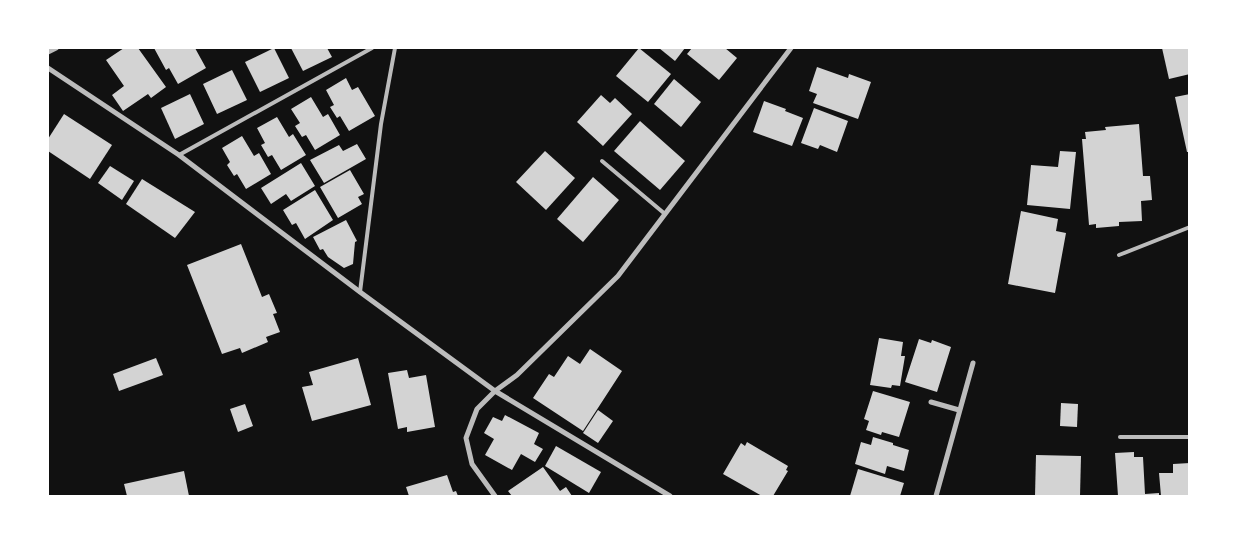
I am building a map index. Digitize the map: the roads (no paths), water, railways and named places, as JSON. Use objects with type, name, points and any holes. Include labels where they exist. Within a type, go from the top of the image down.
[{"type":"street","points":[[48,52],[56,48]]},
{"type":"street","points":[[495,496],[472,464],[466,438],[477,409],[495,391],[517,375],[618,276],[791,48]]},
{"type":"street","points":[[48,68],[179,155],[495,391],[670,496]]},
{"type":"street","points":[[936,496],[972,363]]},
{"type":"street","points":[[931,402],[959,410]]},
{"type":"lane","points":[[179,155],[372,48]]},
{"type":"lane","points":[[360,292],[381,124],[395,48]]},
{"type":"lane","points":[[602,161],[664,214]]},
{"type":"lane","points":[[1119,256],[1190,227]]},
{"type":"lane","points":[[1120,437],[1190,437]]}]
